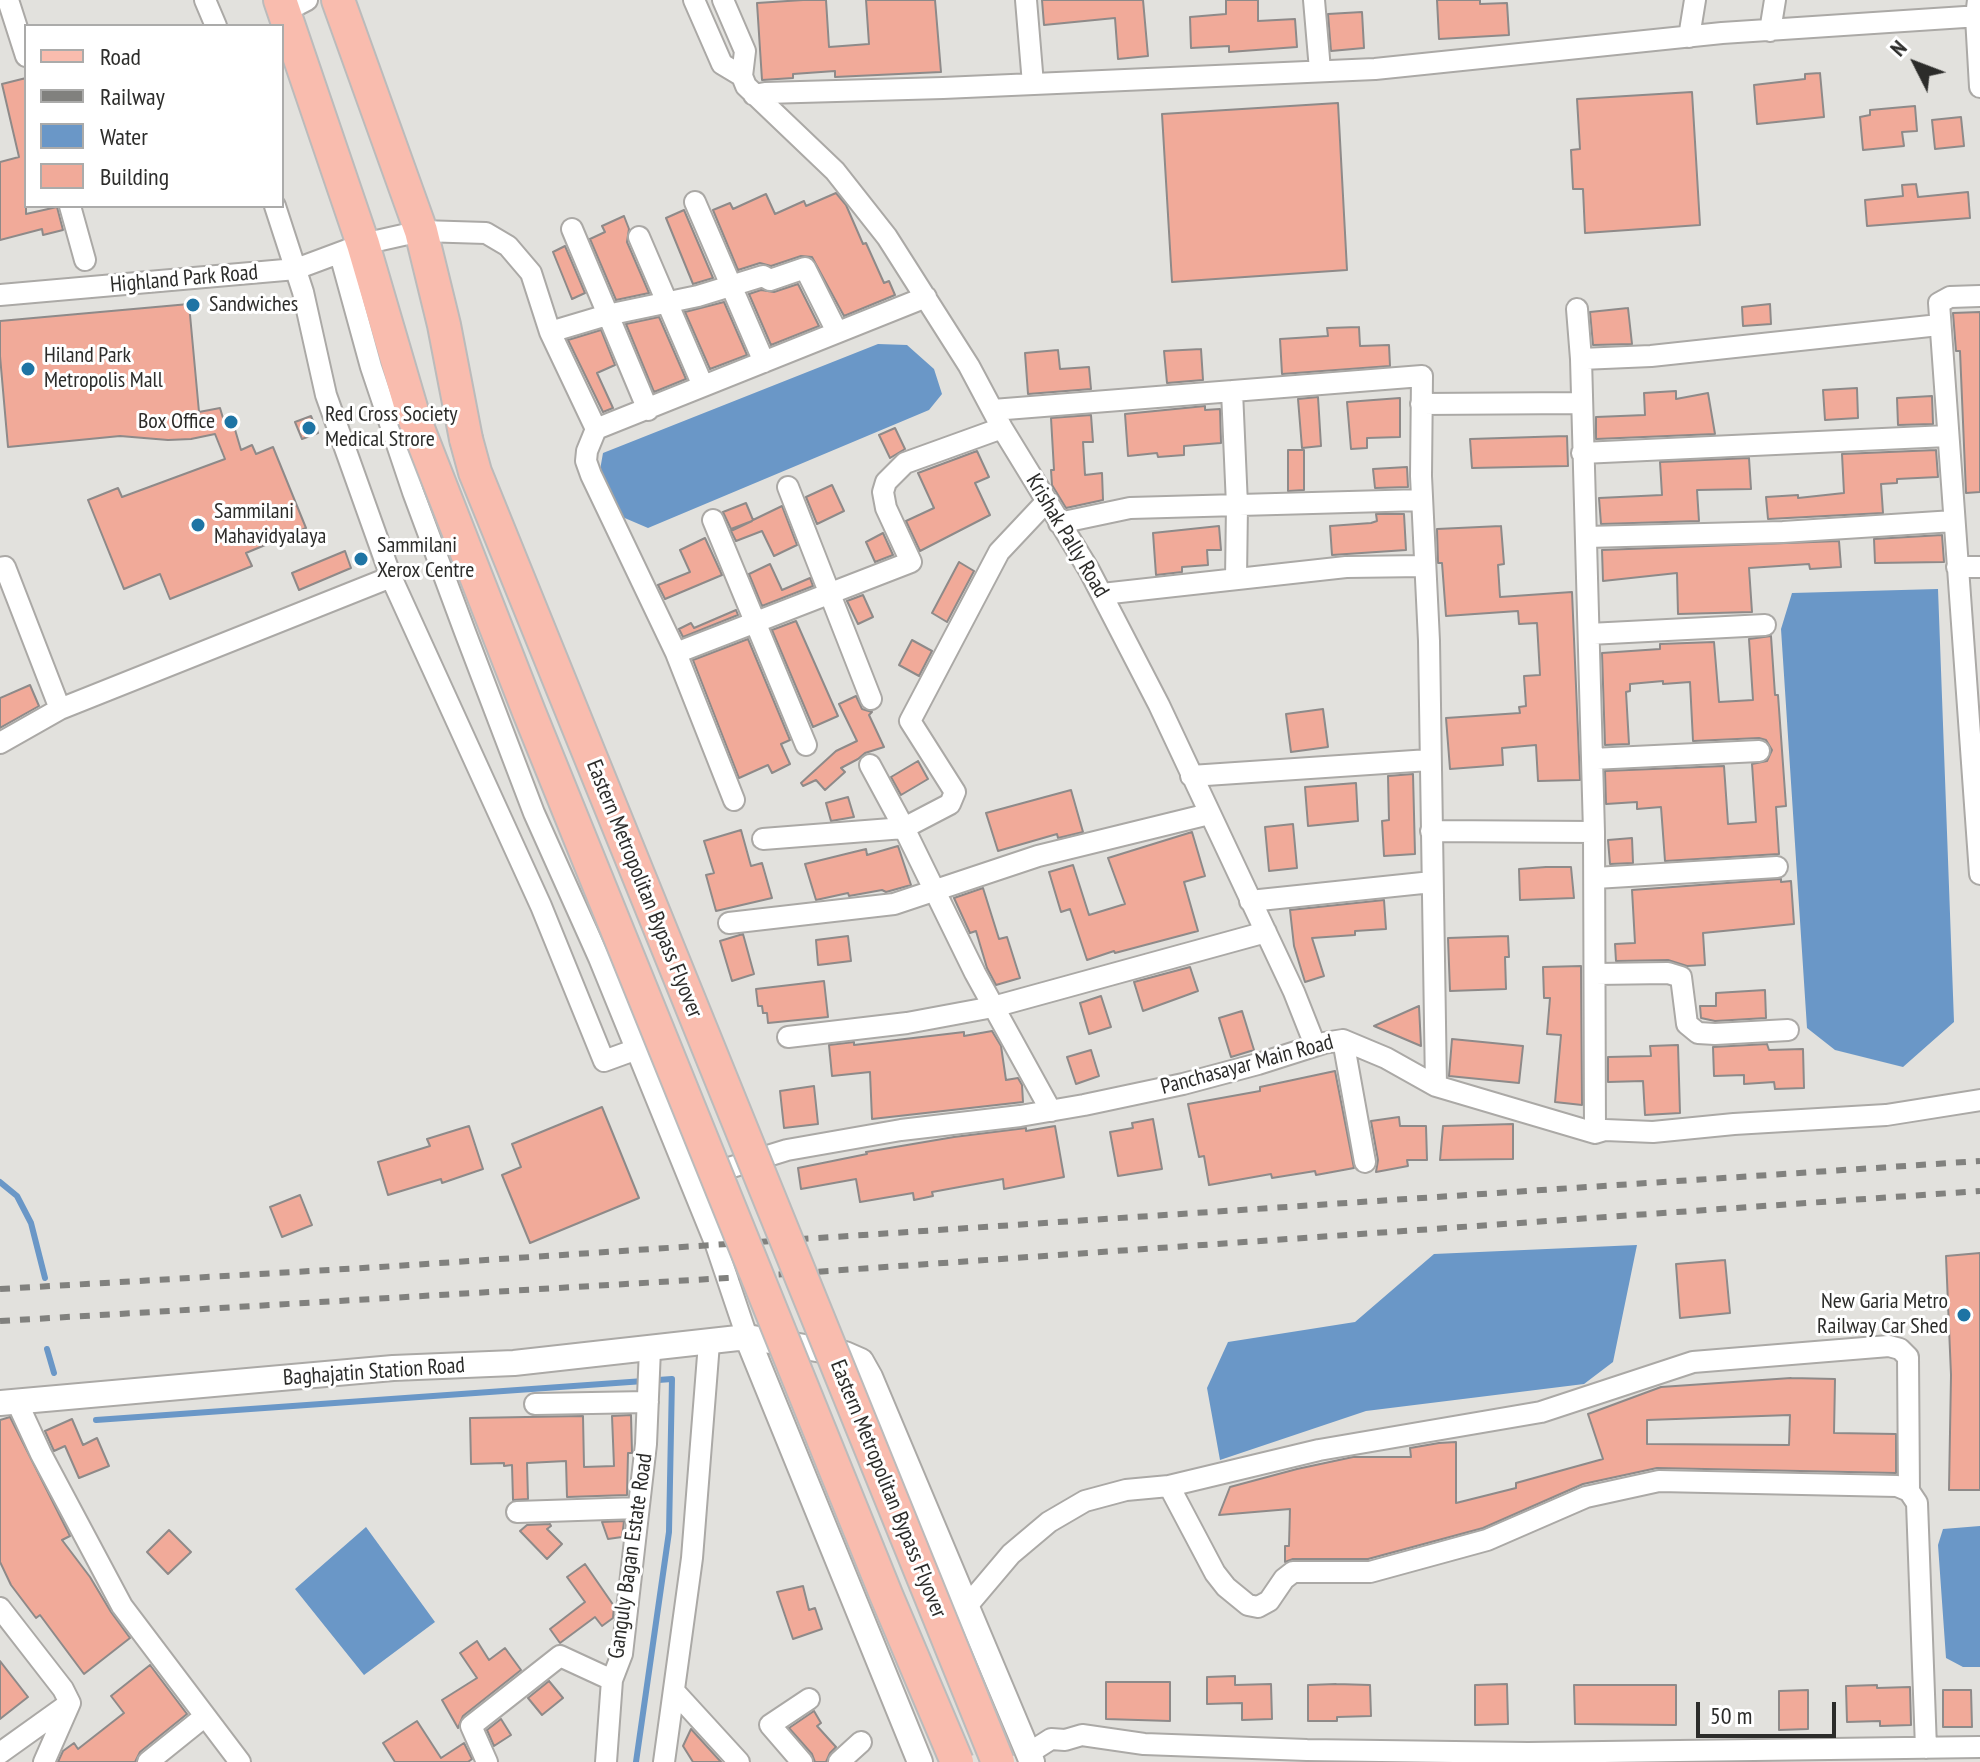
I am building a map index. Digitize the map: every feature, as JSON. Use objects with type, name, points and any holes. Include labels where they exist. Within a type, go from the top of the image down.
[{"type":"main road","name":"Eastern Metropolitan Bypass Flyover","points":[[338,0],[421,231],[475,472],[998,1762]]},
{"type":"main road","name":"Eastern Metropolitan Bypass Flyover","points":[[290,4],[352,249],[414,418],[529,712],[887,1597],[957,1762]]},
{"type":"street","points":[[8,0],[24,50]]},
{"type":"street","points":[[205,0],[215,24]]},
{"type":"street","name":"Krishak Pally Road","points":[[694,0],[722,64],[742,76],[754,95],[835,171],[887,237],[969,366],[1102,594],[1266,932],[1315,1045]]},
{"type":"street","name":"Krishak Pally Road","points":[[723,0],[745,51],[742,76]]},
{"type":"street","points":[[1026,0],[1033,84]]},
{"type":"street","points":[[1314,0],[1320,70]]},
{"type":"street","points":[[1689,37],[1695,0]]},
{"type":"street","points":[[1770,31],[1775,0]]},
{"type":"street","points":[[754,95],[1375,69],[1978,11],[1980,87]]},
{"type":"street","points":[[695,202],[764,362]]},
{"type":"street","points":[[71,208],[85,260]]},
{"type":"street","points":[[276,208],[296,269],[326,395],[391,577],[541,906],[604,1061],[637,1049]]},
{"type":"street","points":[[572,229],[648,410]]},
{"type":"street","name":"Highland Park Road","points":[[0,295],[296,269],[352,249],[421,231],[486,233],[508,246],[531,273],[550,332],[596,429]]},
{"type":"street","points":[[639,237],[703,386]]},
{"type":"street","points":[[352,249],[371,367],[465,632],[534,813],[637,1049],[690,1180],[747,1337],[920,1762]]},
{"type":"street","points":[[550,332],[607,315],[667,304],[763,276],[770,280],[805,268],[837,332]]},
{"type":"street","points":[[1980,296],[1950,297],[1939,303],[1980,874]]},
{"type":"street","points":[[734,800],[676,653],[586,461],[588,443],[596,429],[926,297]]},
{"type":"street","points":[[1577,309],[1594,832],[1595,1133]]},
{"type":"street","points":[[1581,359],[1651,356],[1939,325]]},
{"type":"street","points":[[676,653],[911,562],[886,508],[883,492],[893,473],[905,463],[998,419],[1232,391],[1422,376],[1422,500],[1436,1086]]},
{"type":"street","points":[[1232,391],[1237,505],[1236,579]]},
{"type":"street","points":[[1421,404],[1582,403]]},
{"type":"street","points":[[1582,453],[1947,436]]},
{"type":"street","points":[[788,487],[832,592],[871,699]]},
{"type":"street","points":[[1059,523],[1130,508],[1422,500]]},
{"type":"street","points":[[763,839],[904,828],[950,804],[955,792],[910,721],[999,552],[1046,502]]},
{"type":"street","points":[[713,520],[806,745]]},
{"type":"street","points":[[1586,537],[1783,532],[1954,521]]},
{"type":"street","points":[[1102,594],[1346,567],[1425,566]]},
{"type":"street","points":[[0,568],[5,567],[60,709]]},
{"type":"street","points":[[1957,567],[1980,567]]},
{"type":"street","points":[[0,743],[60,709],[391,577]]},
{"type":"street","points":[[1589,634],[1765,625]]},
{"type":"street","points":[[1592,759],[1759,751]]},
{"type":"street","points":[[1191,776],[1429,760]]},
{"type":"street","points":[[870,765],[993,1007],[1051,1111]]},
{"type":"street","points":[[729,923],[894,904],[1038,856],[1209,814]]},
{"type":"street","points":[[1431,831],[1594,832]]},
{"type":"street","points":[[1595,878],[1777,867]]},
{"type":"street","points":[[1250,901],[1432,882]]},
{"type":"street","points":[[788,1037],[907,1023],[993,1007],[1266,932]]},
{"type":"street","points":[[1595,974],[1668,973],[1681,977],[1687,1024],[1698,1033],[1788,1030]]},
{"type":"street","points":[[1343,1040],[1365,1162]]},
{"type":"street","name":"Panchasayar Main Road","points":[[690,1180],[787,1150],[901,1130],[1051,1111],[1183,1084],[1315,1045],[1343,1040],[1386,1058],[1436,1086],[1595,1133],[1605,1130],[1653,1132],[1886,1115],[1980,1100]]},
{"type":"street","name":"Baghajatin Station Road","points":[[9,1403],[393,1368],[514,1363],[649,1378],[709,1343],[747,1337],[845,1354],[861,1361],[870,1377],[967,1606]]},
{"type":"street","points":[[664,1762],[692,1558],[709,1343]]},
{"type":"street","points":[[1926,1748],[1917,1503],[1909,1491],[1908,1357],[1900,1349],[1889,1346],[1693,1362],[1541,1412],[1319,1450],[1169,1486],[1126,1490],[1085,1501],[1049,1522],[1011,1554],[967,1606],[1030,1758],[1051,1739],[1065,1740],[1082,1735],[1201,1748],[1528,1753],[1926,1748],[1980,1747]]},
{"type":"street","points":[[535,1404],[649,1378]]},
{"type":"street","name":"Ganguly Bagan Estate Road","points":[[606,1762],[612,1680],[622,1654],[649,1378]]},
{"type":"street","points":[[9,1403],[41,1454],[122,1606],[240,1762]]},
{"type":"street","points":[[1169,1486],[1215,1573],[1248,1605],[1258,1607],[1269,1601],[1284,1579],[1293,1572],[1370,1572],[1487,1540],[1586,1497],[1659,1481],[1846,1483],[1897,1486],[1909,1491]]},
{"type":"street","points":[[517,1512],[638,1508]]},
{"type":"street","points":[[0,1608],[63,1689],[70,1703]]},
{"type":"street","points":[[487,1762],[471,1726],[560,1656],[612,1680]]},
{"type":"street","points":[[674,1691],[739,1762]]},
{"type":"street","points":[[802,1762],[770,1725],[809,1699]]},
{"type":"street","points":[[0,1753],[70,1703]]},
{"type":"street","points":[[44,1762],[70,1703]]},
{"type":"street","points":[[148,1762],[204,1717]]},
{"type":"street","points":[[839,1762],[861,1742]]},
{"type":"water","points":[[878,344],[907,345],[934,369],[942,394],[929,410],[648,528],[620,516],[600,470],[603,453]]},
{"type":"water","points":[[1938,589],[1954,1022],[1903,1067],[1835,1050],[1807,1028],[1781,629],[1792,593]]},
{"type":"water","points":[[1637,1245],[1613,1362],[1584,1384],[1366,1411],[1220,1460],[1207,1388],[1228,1342],[1355,1322],[1434,1254]]},
{"type":"water","points":[[1980,1526],[1980,1667],[1963,1667],[1946,1658],[1938,1545],[1943,1529]]},
{"type":"water","points":[[366,1527],[435,1622],[364,1675],[295,1589]]},
{"type":"building","points":[[826,0],[829,47],[869,44],[866,0],[935,0],[941,72],[835,77],[835,71],[762,80],[757,3]]},
{"type":"building","points":[[1042,0],[1143,0],[1148,56],[1118,59],[1115,18],[1044,25]]},
{"type":"building","points":[[1226,0],[1258,0],[1258,21],[1295,19],[1297,47],[1229,52],[1229,46],[1191,48],[1190,17],[1226,14]]},
{"type":"building","points":[[1437,0],[1507,3],[1509,35],[1439,39]]},
{"type":"building","points":[[1362,12],[1364,48],[1331,51],[1328,14]]},
{"type":"building","points":[[1820,73],[1824,117],[1757,124],[1754,85],[1805,79],[1805,74]]},
{"type":"building","points":[[24,78],[26,214],[57,208],[63,230],[43,235],[42,229],[0,240],[0,162],[19,157],[2,84]]},
{"type":"building","points":[[1692,92],[1700,225],[1585,233],[1583,189],[1573,189],[1571,150],[1580,149],[1577,99]]},
{"type":"building","points":[[1338,103],[1347,270],[1172,282],[1162,114]]},
{"type":"building","points":[[1915,106],[1917,131],[1902,132],[1904,146],[1863,150],[1860,117],[1870,115],[1870,110]]},
{"type":"building","points":[[1961,117],[1964,146],[1935,149],[1932,120]]},
{"type":"building","points":[[1916,184],[1918,197],[1968,192],[1970,218],[1867,226],[1865,200],[1903,196],[1902,185]]},
{"type":"building","points":[[836,193],[846,205],[884,283],[889,281],[895,295],[844,316],[812,257],[801,256],[771,266],[760,263],[738,270],[713,210],[730,203],[733,209],[766,194],[775,214],[804,201],[806,206]]},
{"type":"building","points":[[684,210],[713,278],[693,284],[666,218]]},
{"type":"building","points":[[624,216],[629,229],[627,242],[649,293],[616,300],[590,239],[605,232],[602,226]]},
{"type":"building","points":[[565,246],[585,293],[572,299],[553,252]]},
{"type":"building","points":[[798,284],[819,326],[771,345],[749,294],[761,290],[774,292]]},
{"type":"building","points":[[724,302],[747,355],[710,369],[685,312]]},
{"type":"building","points":[[189,304],[199,412],[220,408],[223,418],[231,416],[241,450],[252,445],[256,454],[273,447],[306,528],[246,553],[252,566],[170,599],[160,574],[124,589],[88,500],[118,488],[122,497],[225,459],[215,434],[168,440],[120,436],[8,447],[0,321]]},
{"type":"building","points":[[1770,304],[1771,324],[1743,326],[1742,307]]},
{"type":"building","points":[[1628,308],[1632,344],[1593,345],[1590,312]]},
{"type":"building","points":[[1980,312],[1980,492],[1966,493],[1960,351],[1956,351],[1953,313]]},
{"type":"building","points":[[659,317],[686,379],[654,392],[626,324]]},
{"type":"building","points":[[1359,327],[1360,346],[1389,345],[1390,366],[1282,374],[1280,339],[1328,336],[1327,328]]},
{"type":"building","points":[[601,330],[615,365],[597,373],[613,408],[603,412],[568,340]]},
{"type":"building","points":[[1201,349],[1203,380],[1167,383],[1164,351]]},
{"type":"building","points":[[1058,350],[1060,369],[1089,367],[1091,389],[1028,394],[1025,353]]},
{"type":"building","points":[[1857,388],[1858,418],[1825,420],[1823,390]]},
{"type":"building","points":[[1676,391],[1676,399],[1708,393],[1715,434],[1596,439],[1596,417],[1645,415],[1644,393]]},
{"type":"building","points":[[1932,396],[1933,424],[1898,425],[1897,398]]},
{"type":"building","points":[[1318,397],[1321,446],[1302,448],[1298,399]]},
{"type":"building","points":[[1400,398],[1400,437],[1367,438],[1367,448],[1351,449],[1347,402]]},
{"type":"building","points":[[1205,406],[1205,410],[1220,409],[1221,443],[1184,446],[1184,455],[1158,457],[1157,453],[1128,456],[1125,414]]},
{"type":"building","points":[[1091,415],[1093,442],[1083,442],[1085,475],[1102,473],[1103,500],[1066,508],[1052,485],[1051,418]]},
{"type":"building","points":[[311,416],[318,433],[302,439],[295,422]]},
{"type":"building","points":[[895,428],[905,449],[890,458],[879,435]]},
{"type":"building","points":[[1567,436],[1568,466],[1472,468],[1470,439]]},
{"type":"building","points":[[1288,450],[1304,450],[1304,490],[1288,491]]},
{"type":"building","points":[[1936,450],[1938,477],[1897,479],[1897,483],[1881,484],[1883,513],[1768,519],[1766,497],[1798,495],[1798,498],[1844,493],[1842,454]]},
{"type":"building","points":[[977,451],[989,477],[975,483],[990,515],[920,551],[906,521],[934,508],[918,473]]},
{"type":"building","points":[[1749,458],[1751,489],[1697,490],[1699,521],[1601,524],[1599,498],[1662,495],[1660,462]]},
{"type":"building","points":[[1407,467],[1408,487],[1375,488],[1373,469]]},
{"type":"building","points":[[832,485],[844,511],[817,524],[806,497]]},
{"type":"building","points":[[746,503],[753,520],[782,506],[797,545],[774,556],[762,531],[736,541],[731,531],[752,521],[731,529],[723,512]]},
{"type":"building","points":[[1376,514],[1404,514],[1406,550],[1332,555],[1330,526],[1371,523],[1377,521]]},
{"type":"building","points":[[1219,526],[1221,550],[1207,550],[1208,565],[1182,567],[1182,572],[1156,575],[1153,533]]},
{"type":"building","points":[[1501,526],[1504,564],[1498,565],[1500,597],[1572,592],[1580,780],[1538,781],[1536,745],[1502,748],[1503,765],[1450,769],[1446,718],[1520,713],[1519,707],[1526,706],[1524,676],[1540,675],[1537,623],[1519,624],[1518,611],[1446,616],[1442,563],[1438,563],[1437,529]]},
{"type":"building","points":[[883,533],[893,555],[875,562],[866,542]]},
{"type":"building","points":[[1942,535],[1944,562],[1875,563],[1874,539]]},
{"type":"building","points":[[705,538],[722,575],[665,599],[658,585],[690,572],[680,550]]},
{"type":"building","points":[[1839,541],[1841,567],[1810,569],[1809,564],[1749,568],[1752,612],[1678,614],[1677,573],[1603,581],[1602,550]]},
{"type":"building","points":[[345,551],[351,568],[299,590],[292,573]]},
{"type":"building","points":[[959,562],[974,571],[947,622],[932,613]]},
{"type":"building","points":[[770,564],[782,590],[810,578],[813,586],[762,606],[749,574]]},
{"type":"building","points":[[863,595],[873,617],[858,624],[847,601]]},
{"type":"building","points":[[736,610],[738,615],[683,637],[679,629],[691,623],[694,628]]},
{"type":"building","points":[[796,621],[838,716],[813,727],[772,630]]},
{"type":"building","points":[[1771,636],[1786,806],[1776,807],[1779,854],[1665,861],[1661,807],[1637,809],[1637,802],[1606,804],[1605,771],[1724,766],[1728,824],[1756,822],[1752,764],[1767,761],[1772,750],[1766,740],[1759,738],[1693,741],[1690,682],[1663,684],[1663,681],[1630,684],[1630,691],[1626,692],[1629,744],[1605,745],[1602,653],[1660,649],[1660,644],[1714,642],[1719,702],[1753,700],[1749,639]]},
{"type":"building","points":[[748,639],[790,740],[781,744],[790,764],[772,773],[768,765],[739,778],[693,660]]},
{"type":"building","points":[[912,640],[932,651],[919,676],[899,665]]},
{"type":"building","points":[[30,685],[39,706],[0,728],[0,698]]},
{"type":"building","points":[[856,696],[862,709],[872,712],[869,715],[884,747],[865,753],[841,768],[845,772],[825,790],[816,780],[803,786],[801,783],[836,751],[857,741],[839,704]]},
{"type":"building","points":[[1323,709],[1328,747],[1291,752],[1286,714]]},
{"type":"building","points":[[918,761],[928,779],[901,795],[891,777]]},
{"type":"building","points":[[1413,774],[1415,854],[1384,856],[1382,821],[1389,820],[1388,776]]},
{"type":"building","points":[[1356,783],[1358,821],[1308,826],[1305,787]]},
{"type":"building","points":[[1071,790],[1083,832],[1058,838],[1057,834],[998,851],[986,813]]},
{"type":"building","points":[[848,797],[854,817],[831,821],[826,803]]},
{"type":"building","points":[[1293,824],[1297,868],[1269,871],[1265,827]]},
{"type":"building","points":[[741,830],[751,866],[762,863],[772,898],[716,911],[706,875],[714,873],[704,841]]},
{"type":"building","points":[[1192,832],[1205,876],[1184,882],[1198,931],[1087,960],[1070,909],[1061,912],[1049,872],[1073,865],[1089,915],[1125,904],[1108,858]]},
{"type":"building","points":[[1632,838],[1633,863],[1610,864],[1608,840]]},
{"type":"building","points":[[898,846],[911,885],[886,892],[882,890],[849,896],[848,893],[816,900],[805,864],[866,849],[867,855]]},
{"type":"building","points":[[1571,867],[1574,898],[1520,900],[1519,869]]},
{"type":"building","points":[[1781,879],[1781,882],[1791,881],[1794,924],[1703,933],[1705,965],[1687,966],[1668,960],[1616,961],[1615,944],[1635,943],[1632,890]]},
{"type":"building","points":[[983,888],[999,939],[1007,937],[1020,978],[996,985],[987,968],[976,931],[970,933],[954,898]]},
{"type":"building","points":[[1384,900],[1386,929],[1312,938],[1324,976],[1305,982],[1294,946],[1290,910]]},
{"type":"building","points":[[743,934],[754,974],[732,981],[720,941]]},
{"type":"building","points":[[848,936],[851,961],[818,965],[816,940]]},
{"type":"building","points":[[1508,936],[1506,989],[1450,991],[1448,938]]},
{"type":"building","points":[[1581,966],[1582,1105],[1555,1102],[1561,1035],[1547,1034],[1550,998],[1544,998],[1543,967]]},
{"type":"building","points":[[1190,967],[1198,991],[1143,1011],[1134,982]]},
{"type":"building","points":[[824,981],[828,1017],[768,1023],[767,1013],[763,1013],[762,1006],[758,1006],[756,989]]},
{"type":"building","points":[[1765,990],[1766,1018],[1715,1021],[1701,1018],[1700,1006],[1716,1006],[1716,993]]},
{"type":"building","points":[[1101,996],[1111,1027],[1089,1034],[1080,1003]]},
{"type":"building","points":[[1419,1006],[1421,1046],[1374,1026]]},
{"type":"building","points":[[1242,1011],[1254,1050],[1231,1057],[1219,1018]]},
{"type":"building","points":[[992,1031],[1001,1046],[1006,1080],[1018,1078],[1022,1085],[1023,1102],[872,1119],[870,1072],[832,1076],[829,1045],[964,1032],[964,1036]]},
{"type":"building","points":[[1452,1039],[1523,1046],[1519,1083],[1449,1076]]},
{"type":"building","points":[[1767,1044],[1769,1050],[1803,1049],[1804,1088],[1775,1089],[1774,1082],[1744,1084],[1744,1075],[1714,1076],[1713,1047]]},
{"type":"building","points":[[1678,1045],[1680,1113],[1645,1115],[1643,1081],[1608,1082],[1608,1057],[1651,1056],[1650,1046]]},
{"type":"building","points":[[1091,1050],[1099,1076],[1076,1084],[1067,1057]]},
{"type":"building","points":[[1335,1071],[1354,1168],[1316,1175],[1315,1171],[1272,1178],[1271,1174],[1209,1185],[1204,1156],[1199,1157],[1188,1104],[1260,1091],[1260,1087]]},
{"type":"building","points":[[814,1086],[818,1124],[784,1128],[780,1091]]},
{"type":"building","points":[[602,1107],[639,1198],[530,1243],[502,1175],[521,1167],[512,1144]]},
{"type":"building","points":[[1399,1117],[1400,1126],[1426,1126],[1427,1160],[1407,1160],[1408,1166],[1376,1172],[1378,1160],[1371,1121]]},
{"type":"building","points":[[1153,1119],[1162,1169],[1118,1176],[1110,1132],[1133,1128],[1132,1123]]},
{"type":"building","points":[[1513,1124],[1513,1159],[1440,1160],[1443,1126]]},
{"type":"building","points":[[469,1126],[483,1169],[442,1183],[441,1179],[388,1195],[378,1162],[430,1146],[427,1139]]},
{"type":"building","points":[[1055,1126],[1064,1177],[1004,1189],[1003,1179],[932,1192],[933,1196],[914,1200],[913,1193],[860,1202],[856,1179],[801,1189],[798,1168],[866,1152],[954,1137]]},
{"type":"building","points":[[300,1195],[312,1225],[282,1237],[270,1207]]},
{"type":"building","name":"New Garia Metro Railway Car Shed","points":[[1980,1253],[1980,1490],[1949,1490],[1951,1375],[1946,1256]]},
{"type":"building","points":[[1725,1260],[1730,1313],[1680,1318],[1676,1264]]},
{"type":"building","points":[[1791,1378],[1835,1379],[1834,1433],[1896,1434],[1896,1473],[1657,1468],[1583,1484],[1483,1528],[1368,1559],[1293,1559],[1285,1562],[1285,1546],[1289,1546],[1290,1509],[1219,1515],[1230,1487],[1353,1457],[1411,1457],[1410,1448],[1439,1443],[1456,1442],[1456,1503],[1516,1488],[1516,1483],[1603,1459],[1588,1414],[1661,1387]],"holes":[[[1790,1415],[1789,1445],[1647,1444],[1647,1420]]]},
{"type":"building","points":[[631,1415],[632,1453],[628,1453],[627,1495],[567,1497],[566,1461],[527,1463],[528,1499],[513,1500],[512,1465],[471,1464],[470,1418],[583,1416],[584,1467],[614,1466],[612,1416]]},
{"type":"building","points":[[10,1417],[70,1536],[62,1540],[130,1638],[84,1674],[40,1615],[36,1618],[11,1585],[0,1562],[0,1420]]},
{"type":"building","points":[[72,1419],[83,1445],[97,1438],[109,1466],[79,1478],[65,1446],[54,1451],[45,1431]]},
{"type":"building","points":[[624,1521],[622,1537],[608,1539],[602,1522]]},
{"type":"building","points":[[550,1524],[547,1529],[562,1544],[547,1559],[520,1531],[527,1525]]},
{"type":"building","points":[[169,1530],[191,1552],[168,1574],[147,1552]]},
{"type":"building","points":[[585,1564],[614,1606],[613,1618],[602,1626],[595,1617],[560,1643],[550,1629],[585,1602],[567,1577]]},
{"type":"building","points":[[803,1586],[809,1610],[815,1608],[822,1629],[793,1639],[777,1592]]},
{"type":"building","points":[[477,1641],[489,1660],[505,1648],[521,1670],[463,1716],[458,1728],[442,1700],[477,1678],[460,1653]]},
{"type":"building","points":[[0,1661],[28,1697],[0,1719]]},
{"type":"building","points":[[150,1665],[187,1714],[140,1752],[135,1762],[58,1762],[63,1751],[74,1743],[78,1749],[124,1713],[111,1696]]},
{"type":"building","points":[[1235,1676],[1235,1685],[1271,1684],[1272,1719],[1242,1720],[1242,1703],[1207,1704],[1207,1677]]},
{"type":"building","points":[[549,1681],[563,1698],[542,1715],[528,1698]]},
{"type":"building","points":[[1106,1682],[1170,1682],[1170,1721],[1106,1719]]},
{"type":"building","points":[[1507,1684],[1508,1724],[1475,1725],[1475,1685]]},
{"type":"building","points":[[1308,1685],[1370,1685],[1371,1716],[1308,1721]]},
{"type":"building","points":[[1574,1685],[1676,1685],[1676,1725],[1575,1724]]},
{"type":"building","points":[[1877,1685],[1877,1688],[1910,1687],[1911,1725],[1880,1726],[1880,1721],[1847,1722],[1846,1686]]},
{"type":"building","points":[[1808,1690],[1808,1729],[1779,1730],[1779,1691]]},
{"type":"building","points":[[1943,1690],[1971,1690],[1972,1727],[1943,1727]]},
{"type":"building","points":[[814,1711],[821,1723],[817,1726],[836,1747],[826,1762],[815,1762],[812,1754],[789,1728]]},
{"type":"building","points":[[501,1719],[511,1735],[494,1746],[487,1730]]},
{"type":"building","points":[[417,1721],[441,1758],[464,1743],[472,1759],[468,1762],[395,1762],[383,1743]]},
{"type":"building","points":[[691,1729],[721,1762],[693,1762],[683,1746]]},
{"type":"waterway","points":[[0,1182],[17,1196],[31,1223],[45,1278]]},
{"type":"waterway","points":[[47,1349],[54,1373]]},
{"type":"waterway","points":[[96,1420],[672,1379],[669,1532],[636,1762]]},
{"type":"railway","points":[[0,1289],[380,1267],[1980,1161]]},
{"type":"railway","points":[[0,1321],[727,1278],[1980,1191]]},
{"type":"place","name":"Sandwiches","points":[[193,305]]},
{"type":"place","name":"Hiland Park Metropolis Mall","points":[[28,369]]},
{"type":"place","name":"Box Office","points":[[231,422]]},
{"type":"place","name":"Red Cross Society Medical Strore","points":[[309,428]]},
{"type":"place","name":"Sammilani Mahavidyalaya","points":[[198,525]]},
{"type":"place","name":"Sammilani Xerox Centre","points":[[361,559]]},
{"type":"place","name":"New Garia Metro Railway Car Shed","points":[[1964,1315]]}]
